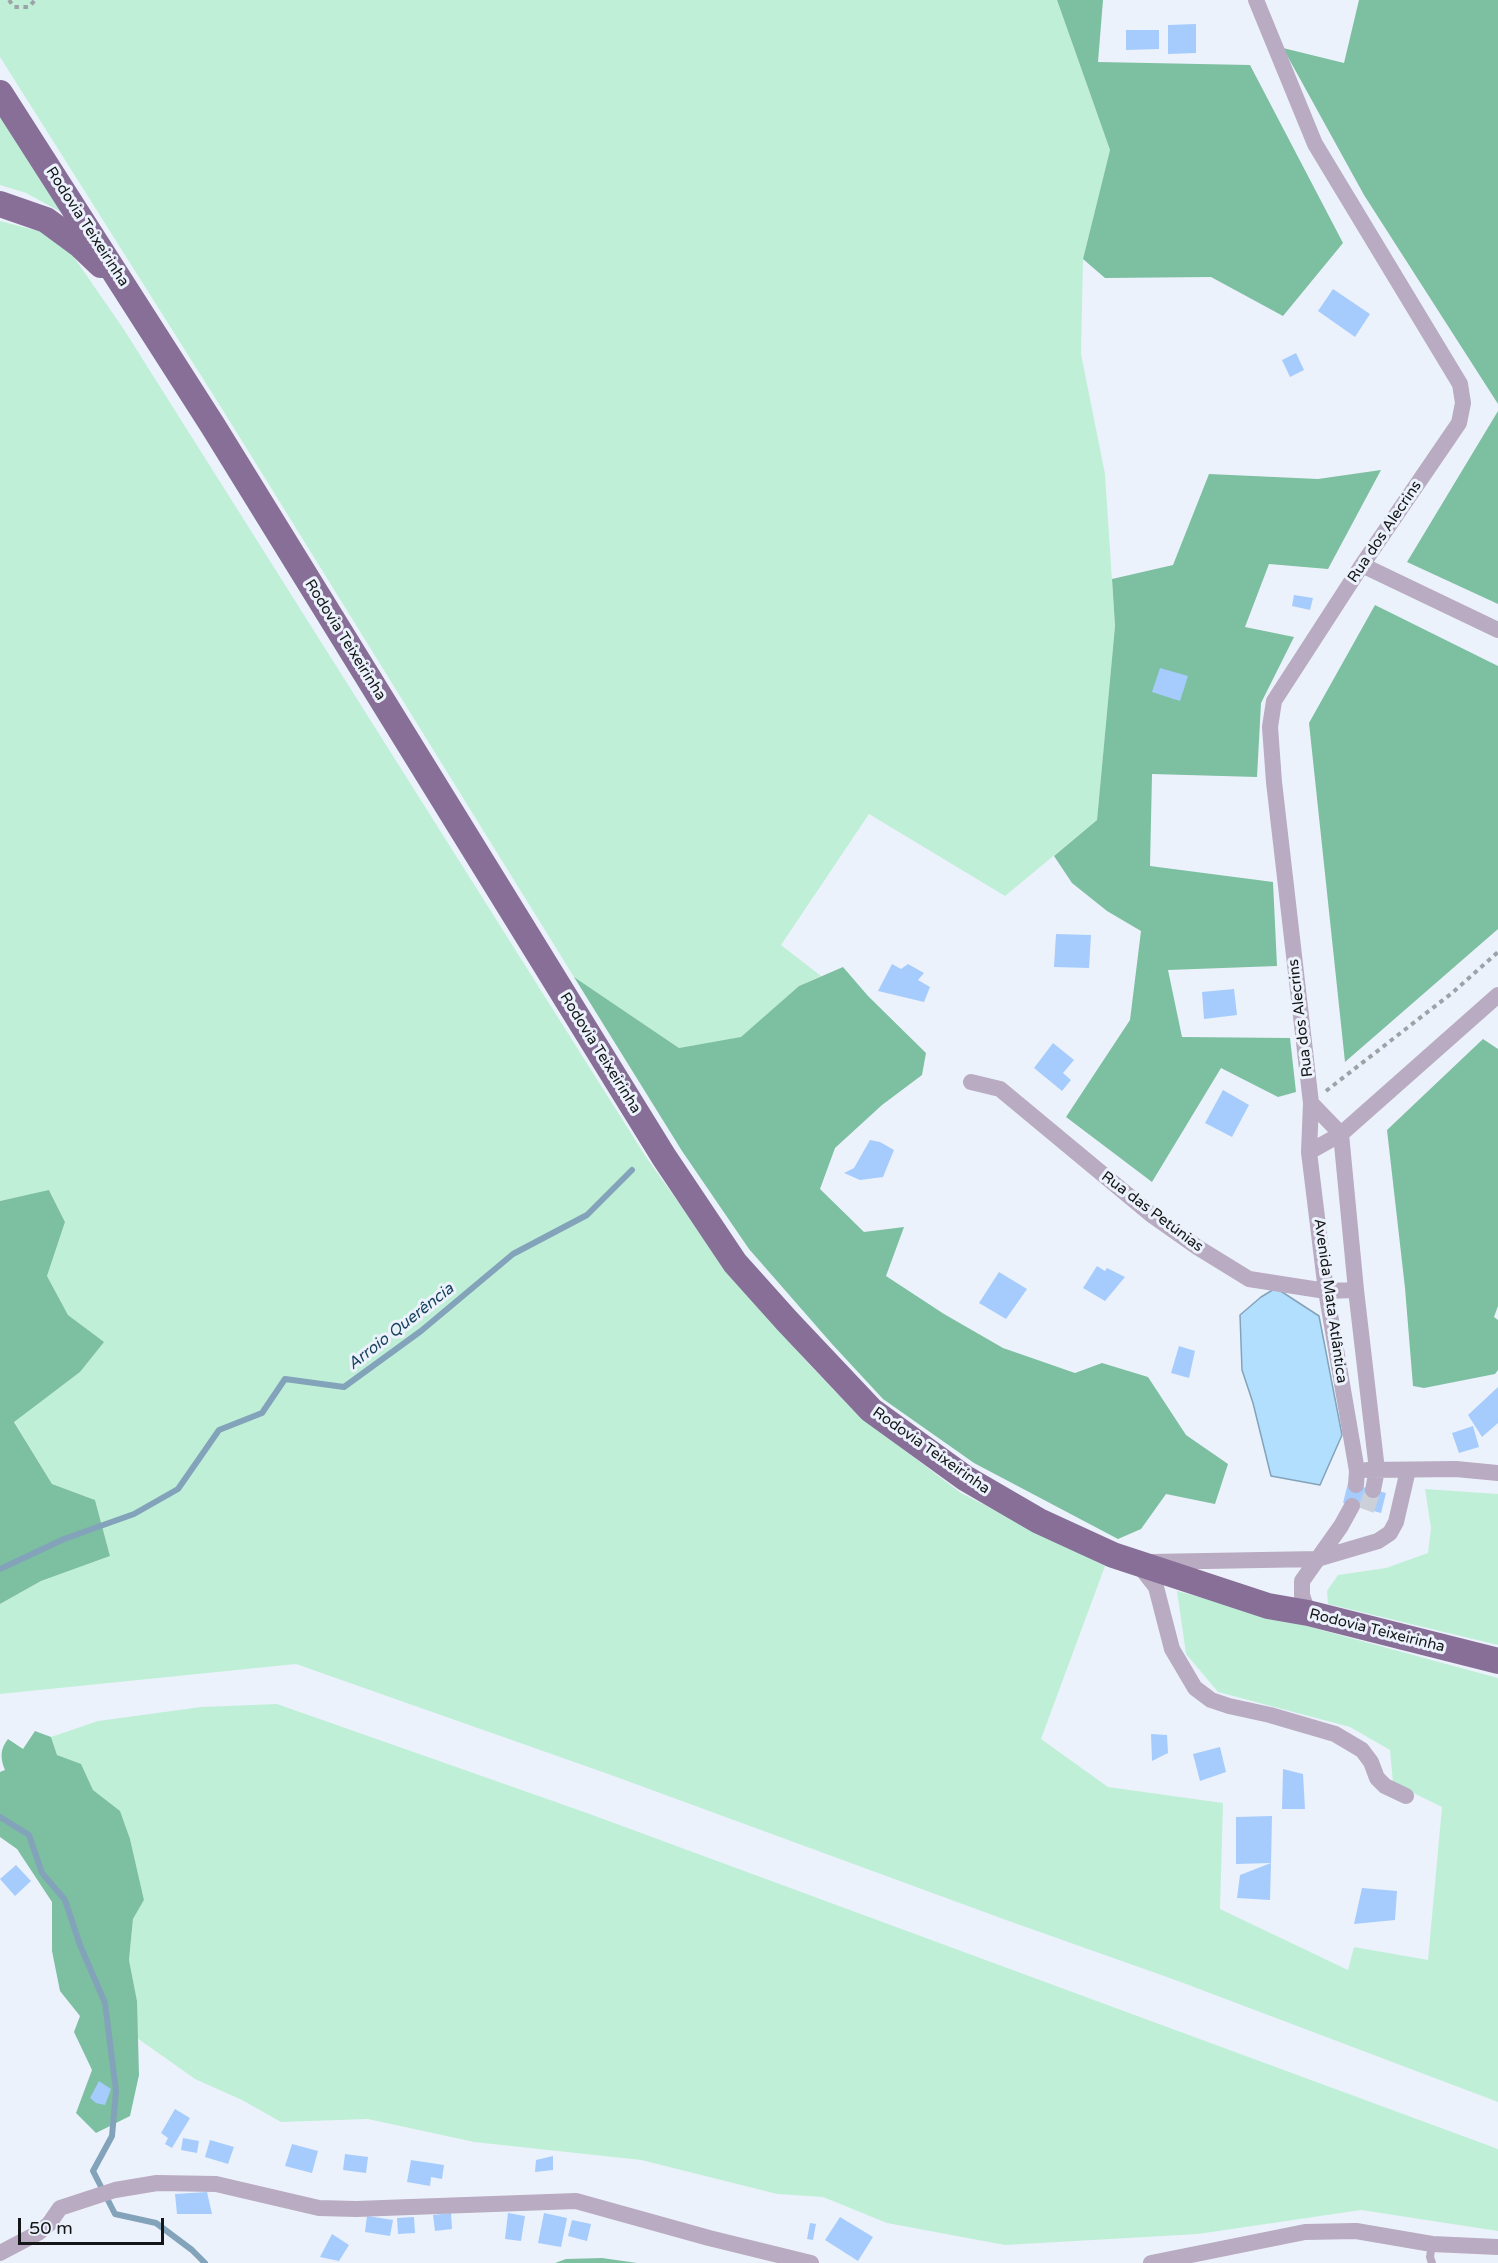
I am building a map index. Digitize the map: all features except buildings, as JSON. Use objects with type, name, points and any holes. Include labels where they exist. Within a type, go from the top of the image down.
[{"type":"main road","name":"Rodovia Teixeirinha","points":[[0,93],[125,286],[664,1157],[735,1263],[787,1322],[871,1410],[965,1478],[1039,1521],[1113,1555],[1268,1606],[1498,1661]]},
{"type":"main road","points":[[0,204],[46,220],[80,245],[125,286]]},
{"type":"street","name":"Rua dos Alecrins","points":[[1256,0],[1315,144],[1460,384],[1464,403],[1459,423],[1362,565],[1274,701],[1270,727],[1274,782],[1311,1103],[1309,1152]]},
{"type":"street","points":[[1362,565],[1498,630]]},
{"type":"street","points":[[1309,1152],[1341,1134],[1498,994]]},
{"type":"street","name":"Rua das Petúnias","points":[[971,1082],[1000,1089],[1153,1216],[1197,1247],[1249,1278],[1326,1291],[1356,1290]]},
{"type":"street","points":[[1311,1103],[1341,1134]]},
{"type":"street","name":"Avenida Mata Atlântica","points":[[1309,1152],[1326,1291],[1362,1482],[1377,1470],[1341,1134]]},
{"type":"street","points":[[1377,1470],[1456,1469],[1498,1473]]},
{"type":"street","points":[[1137,1564],[1317,1559],[1378,1541],[1390,1533],[1396,1522],[1408,1470]]},
{"type":"street","points":[[1308,1614],[1302,1595],[1302,1581],[1341,1526],[1359,1508]]},
{"type":"street","points":[[1137,1564],[1156,1587],[1172,1649],[1195,1688],[1211,1700],[1335,1734],[1362,1750],[1371,1762],[1377,1778],[1385,1786],[1406,1796]]},
{"type":"street","points":[[0,2253],[38,2233],[49,2224],[60,2208],[115,2190],[157,2182],[216,2184],[319,2208],[356,2209],[576,2201],[709,2238],[811,2263]]},
{"type":"street","points":[[1151,2263],[1305,2232],[1356,2231],[1432,2244],[1498,2247]]},
{"type":"lane","points":[[1432,2244],[1430,2257],[1432,2263]]},
{"type":"path","points":[[9,0],[14,7],[28,7],[35,0]]},
{"type":"path","points":[[1311,1103],[1452,993],[1498,952]]},
{"type":"green space","points":[[0,0],[1057,0],[1110,150],[1083,259],[1081,354],[1105,474],[1115,626],[1097,820],[1005,896],[869,814],[781,945],[821,976],[799,986],[741,1038],[679,1048],[574,977],[224,412],[0,57]]},
{"type":"green space","points":[[1057,0],[1103,0],[1098,62],[1250,65],[1343,243],[1283,316],[1211,277],[1105,278],[1083,259],[1110,150]]},
{"type":"green space","points":[[1359,0],[1498,0],[1498,404],[1364,195],[1283,48],[1344,63]]},
{"type":"green space","points":[[0,114],[61,212],[26,193],[0,185]]},
{"type":"green space","points":[[0,221],[42,232],[71,253],[123,328],[646,1157],[723,1265],[808,1363],[859,1416],[961,1493],[1105,1566],[1041,1739],[1108,1787],[1223,1803],[1220,1909],[1348,1970],[1354,1947],[1428,1960],[1442,1807],[1393,1783],[1390,1750],[1350,1727],[1218,1692],[1186,1654],[1177,1591],[1498,1678],[1498,2102],[1178,1981],[611,1775],[296,1664],[0,1694],[0,1604],[41,1581],[110,1556],[95,1500],[52,1484],[14,1421],[80,1372],[103,1342],[68,1315],[47,1276],[65,1222],[50,1191],[0,1201]]},
{"type":"green space","points":[[1498,411],[1498,604],[1407,562]]},
{"type":"green space","points":[[1381,470],[1328,569],[1269,564],[1245,627],[1294,637],[1261,703],[1257,777],[1152,774],[1150,866],[1273,882],[1277,966],[1168,970],[1182,1037],[1290,1038],[1296,1092],[1278,1097],[1221,1068],[1152,1182],[1066,1117],[1130,1020],[1141,931],[1107,911],[1072,883],[1054,856],[1097,820],[1115,626],[1112,579],[1173,565],[1209,474],[1318,479]]},
{"type":"green space","points":[[1375,605],[1498,666],[1498,929],[1345,1062],[1309,723]]},
{"type":"green space","points":[[843,967],[868,996],[926,1053],[922,1075],[882,1105],[835,1148],[820,1189],[864,1232],[904,1227],[886,1276],[944,1314],[1003,1348],[1075,1373],[1102,1363],[1148,1377],[1186,1435],[1228,1464],[1215,1504],[1166,1494],[1141,1529],[1118,1539],[974,1463],[883,1399],[749,1249],[682,1151],[574,977],[679,1048],[741,1037],[799,986]]},
{"type":"green space","points":[[1483,1039],[1498,1049],[1498,1306],[1494,1317],[1498,1320],[1498,1370],[1495,1374],[1424,1388],[1413,1386],[1405,1288],[1387,1130]]},
{"type":"green space","points":[[49,1190],[65,1222],[47,1276],[68,1315],[104,1342],[80,1372],[14,1422],[52,1484],[95,1500],[110,1556],[41,1581],[0,1604],[0,1201]]},
{"type":"green space","points":[[1425,1489],[1498,1494],[1498,1645],[1328,1604],[1327,1591],[1338,1575],[1386,1568],[1428,1553],[1431,1528]]},
{"type":"green space","points":[[277,1704],[587,1813],[1498,2149],[1498,2231],[1361,2210],[1198,2234],[1005,2245],[887,2223],[823,2197],[777,2194],[641,2160],[474,2142],[368,2119],[281,2122],[242,2100],[195,2079],[137,2038],[137,2001],[129,1960],[133,1919],[144,1900],[130,1839],[119,1811],[93,1790],[81,1765],[57,1755],[51,1737],[98,1721],[201,1707]]},
{"type":"green space","points":[[35,1731],[51,1737],[57,1755],[81,1764],[93,1790],[120,1811],[130,1839],[144,1900],[133,1919],[129,1960],[137,2001],[139,2075],[130,2116],[96,2133],[76,2113],[92,2070],[74,2032],[80,2016],[60,1991],[52,1951],[52,1902],[17,1849],[0,1837],[0,1772],[5,1770],[2,1750],[8,1739],[23,1749]]},
{"type":"green space","points":[[602,2258],[637,2263],[555,2263],[566,2259]]},
{"type":"water","points":[[1276,1288],[1319,1316],[1342,1435],[1320,1485],[1271,1476],[1253,1403],[1242,1370],[1240,1315],[1261,1297]]},
{"type":"waterway","name":"Arroio Querência","points":[[0,1569],[64,1539],[134,1514],[178,1489],[219,1430],[262,1413],[285,1379],[344,1387],[421,1331],[513,1254],[587,1215],[632,1170]]},
{"type":"waterway","name":"Arroio Querência","points":[[0,1817],[29,1835],[42,1873],[65,1900],[80,1945],[105,2003],[116,2091],[112,2136],[93,2171],[115,2214],[156,2223],[192,2250],[205,2263]]},
{"type":"tunnel","points":[[1366,1510],[1373,1490]]}]
